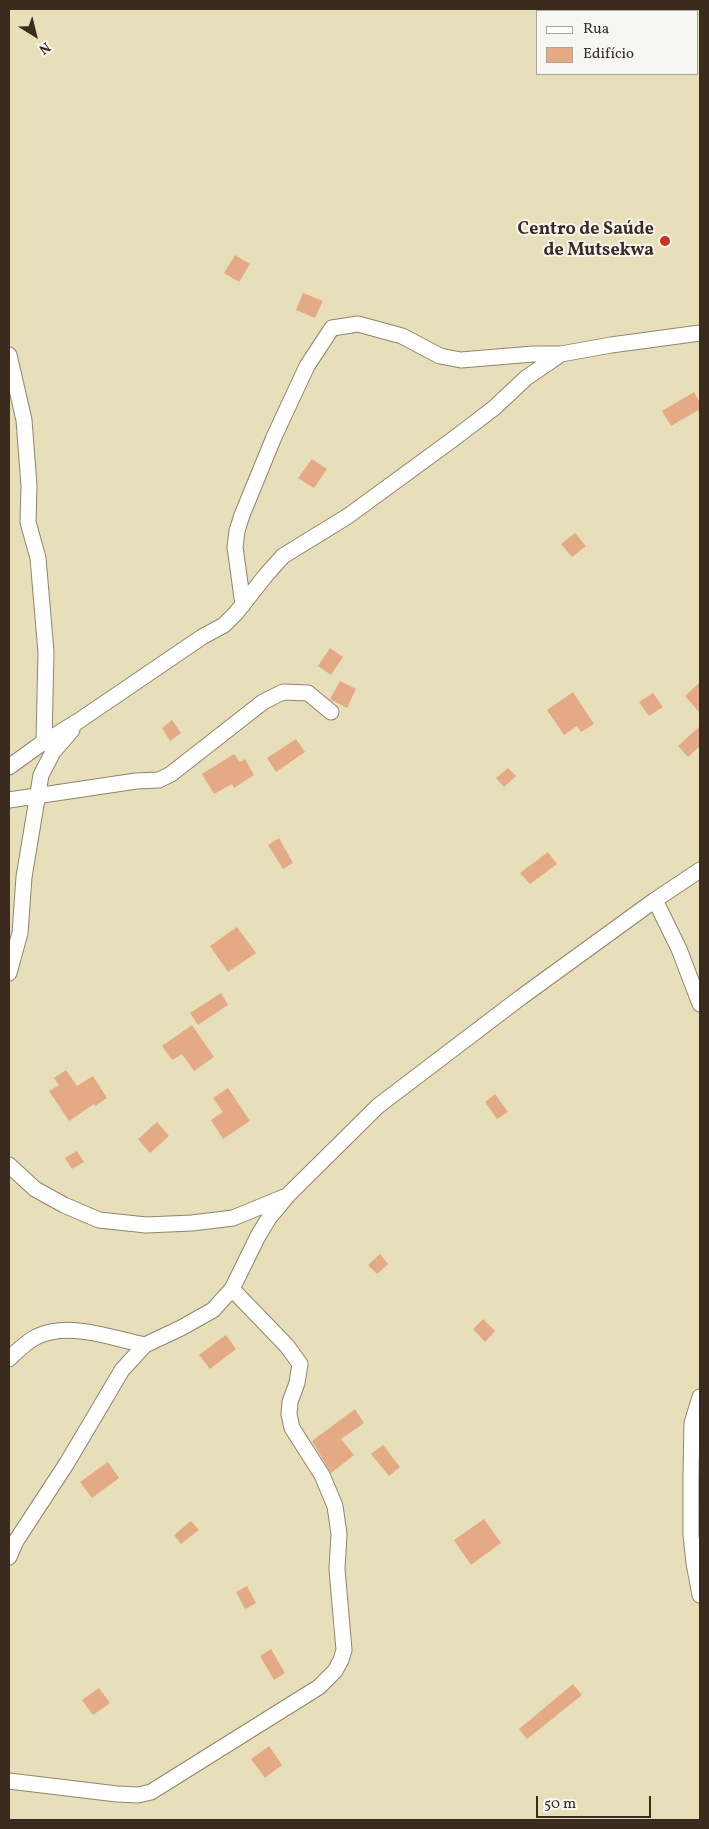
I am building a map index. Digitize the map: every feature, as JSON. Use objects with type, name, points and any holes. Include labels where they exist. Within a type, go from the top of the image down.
[{"type":"street","points":[[243,605],[235,547],[242,515],[307,366],[332,328],[358,324],[402,336],[440,356],[461,360],[533,354],[561,354],[611,345],[700,334]]},
{"type":"street","points":[[9,767],[202,637],[224,625],[283,556],[348,516],[494,408],[526,378],[561,354]]},
{"type":"street","points":[[9,355],[24,420],[29,486],[28,522],[38,558],[46,652],[44,742]]},
{"type":"street","points":[[9,800],[74,792],[136,781],[158,780],[171,774],[262,702],[283,692],[308,693],[331,712]]},
{"type":"street","points":[[9,973],[20,933],[24,877],[41,775],[53,752],[80,720]]},
{"type":"street","points":[[9,1557],[16,1542],[67,1463],[122,1370],[145,1345],[213,1310],[232,1289],[258,1236],[269,1218],[288,1195],[378,1106],[520,998],[655,900],[700,870]]},
{"type":"street","points":[[655,900],[679,948],[700,1004]]},
{"type":"street","points":[[9,1165],[35,1189],[64,1205],[99,1220],[146,1225],[192,1223],[233,1218],[288,1195]]},
{"type":"street","points":[[9,1780],[117,1794],[138,1795],[151,1792],[319,1686],[335,1671],[341,1660],[344,1650],[344,1635],[337,1569],[339,1534],[334,1506],[322,1475],[292,1428],[289,1414],[290,1402],[297,1382],[300,1364],[287,1346],[232,1289]]},
{"type":"street","points":[[9,1359],[36,1338],[54,1331],[75,1330],[145,1345]]},
{"type":"street","points":[[700,1397],[692,1423],[691,1516],[694,1563],[700,1595]]},
{"type":"building","points":[[235,255],[250,264],[239,282],[224,273]]},
{"type":"building","points":[[303,293],[323,301],[315,318],[296,310]]},
{"type":"building","points":[[694,392],[700,403],[700,409],[671,426],[662,411]]},
{"type":"building","points":[[312,459],[327,469],[314,488],[298,478]]},
{"type":"building","points":[[575,533],[586,546],[572,557],[561,544]]},
{"type":"building","points":[[330,648],[343,657],[331,675],[318,666]]},
{"type":"building","points":[[340,681],[356,689],[347,708],[330,699]]},
{"type":"building","points":[[700,682],[700,713],[685,696]]},
{"type":"building","points":[[573,692],[594,724],[581,732],[577,726],[564,735],[547,710]]},
{"type":"building","points":[[653,693],[663,707],[649,716],[639,702]]},
{"type":"building","points":[[172,720],[181,733],[170,741],[162,728]]},
{"type":"building","points":[[700,726],[700,746],[688,757],[678,746]]},
{"type":"building","points":[[296,739],[305,752],[276,772],[267,758]]},
{"type":"building","points":[[234,754],[240,762],[245,759],[254,775],[234,788],[232,784],[214,794],[202,774]]},
{"type":"building","points":[[508,768],[516,776],[504,787],[496,778]]},
{"type":"building","points":[[279,838],[293,863],[283,869],[268,845]]},
{"type":"building","points":[[548,852],[557,864],[530,884],[520,873]]},
{"type":"building","points":[[237,927],[256,953],[228,972],[210,946]]},
{"type":"building","points":[[221,993],[228,1005],[198,1025],[190,1013]]},
{"type":"building","points":[[192,1025],[214,1057],[194,1071],[182,1054],[172,1060],[162,1046]]},
{"type":"building","points":[[66,1070],[77,1086],[93,1076],[107,1098],[95,1106],[94,1104],[69,1121],[49,1091],[59,1085],[54,1078]]},
{"type":"building","points":[[228,1088],[250,1121],[223,1139],[211,1120],[223,1112],[213,1098]]},
{"type":"building","points":[[495,1094],[508,1112],[497,1119],[485,1102]]},
{"type":"building","points":[[157,1122],[169,1136],[150,1153],[138,1139]]},
{"type":"building","points":[[77,1151],[84,1162],[72,1169],[65,1158]]},
{"type":"building","points":[[380,1254],[388,1264],[377,1274],[368,1265]]},
{"type":"building","points":[[483,1319],[495,1331],[485,1342],[473,1329]]},
{"type":"building","points":[[226,1335],[236,1349],[210,1369],[199,1355]]},
{"type":"building","points":[[355,1409],[364,1423],[341,1439],[354,1455],[331,1473],[312,1441]]},
{"type":"building","points":[[383,1445],[400,1467],[389,1476],[371,1454]]},
{"type":"building","points":[[108,1462],[119,1478],[92,1498],[80,1482]]},
{"type":"building","points":[[484,1519],[501,1543],[471,1565],[454,1540]]},
{"type":"building","points":[[191,1521],[199,1530],[181,1544],[174,1535]]},
{"type":"building","points":[[247,1586],[256,1603],[245,1609],[236,1592]]},
{"type":"building","points":[[271,1649],[285,1673],[274,1680],[260,1656]]},
{"type":"building","points":[[573,1684],[582,1695],[527,1739],[519,1729]]},
{"type":"building","points":[[99,1688],[110,1703],[93,1715],[82,1700]]},
{"type":"building","points":[[269,1746],[282,1765],[265,1778],[251,1759]]},
{"type":"place","name":"Centro de Saúde de Mutsekwa","points":[[665,241]]}]
